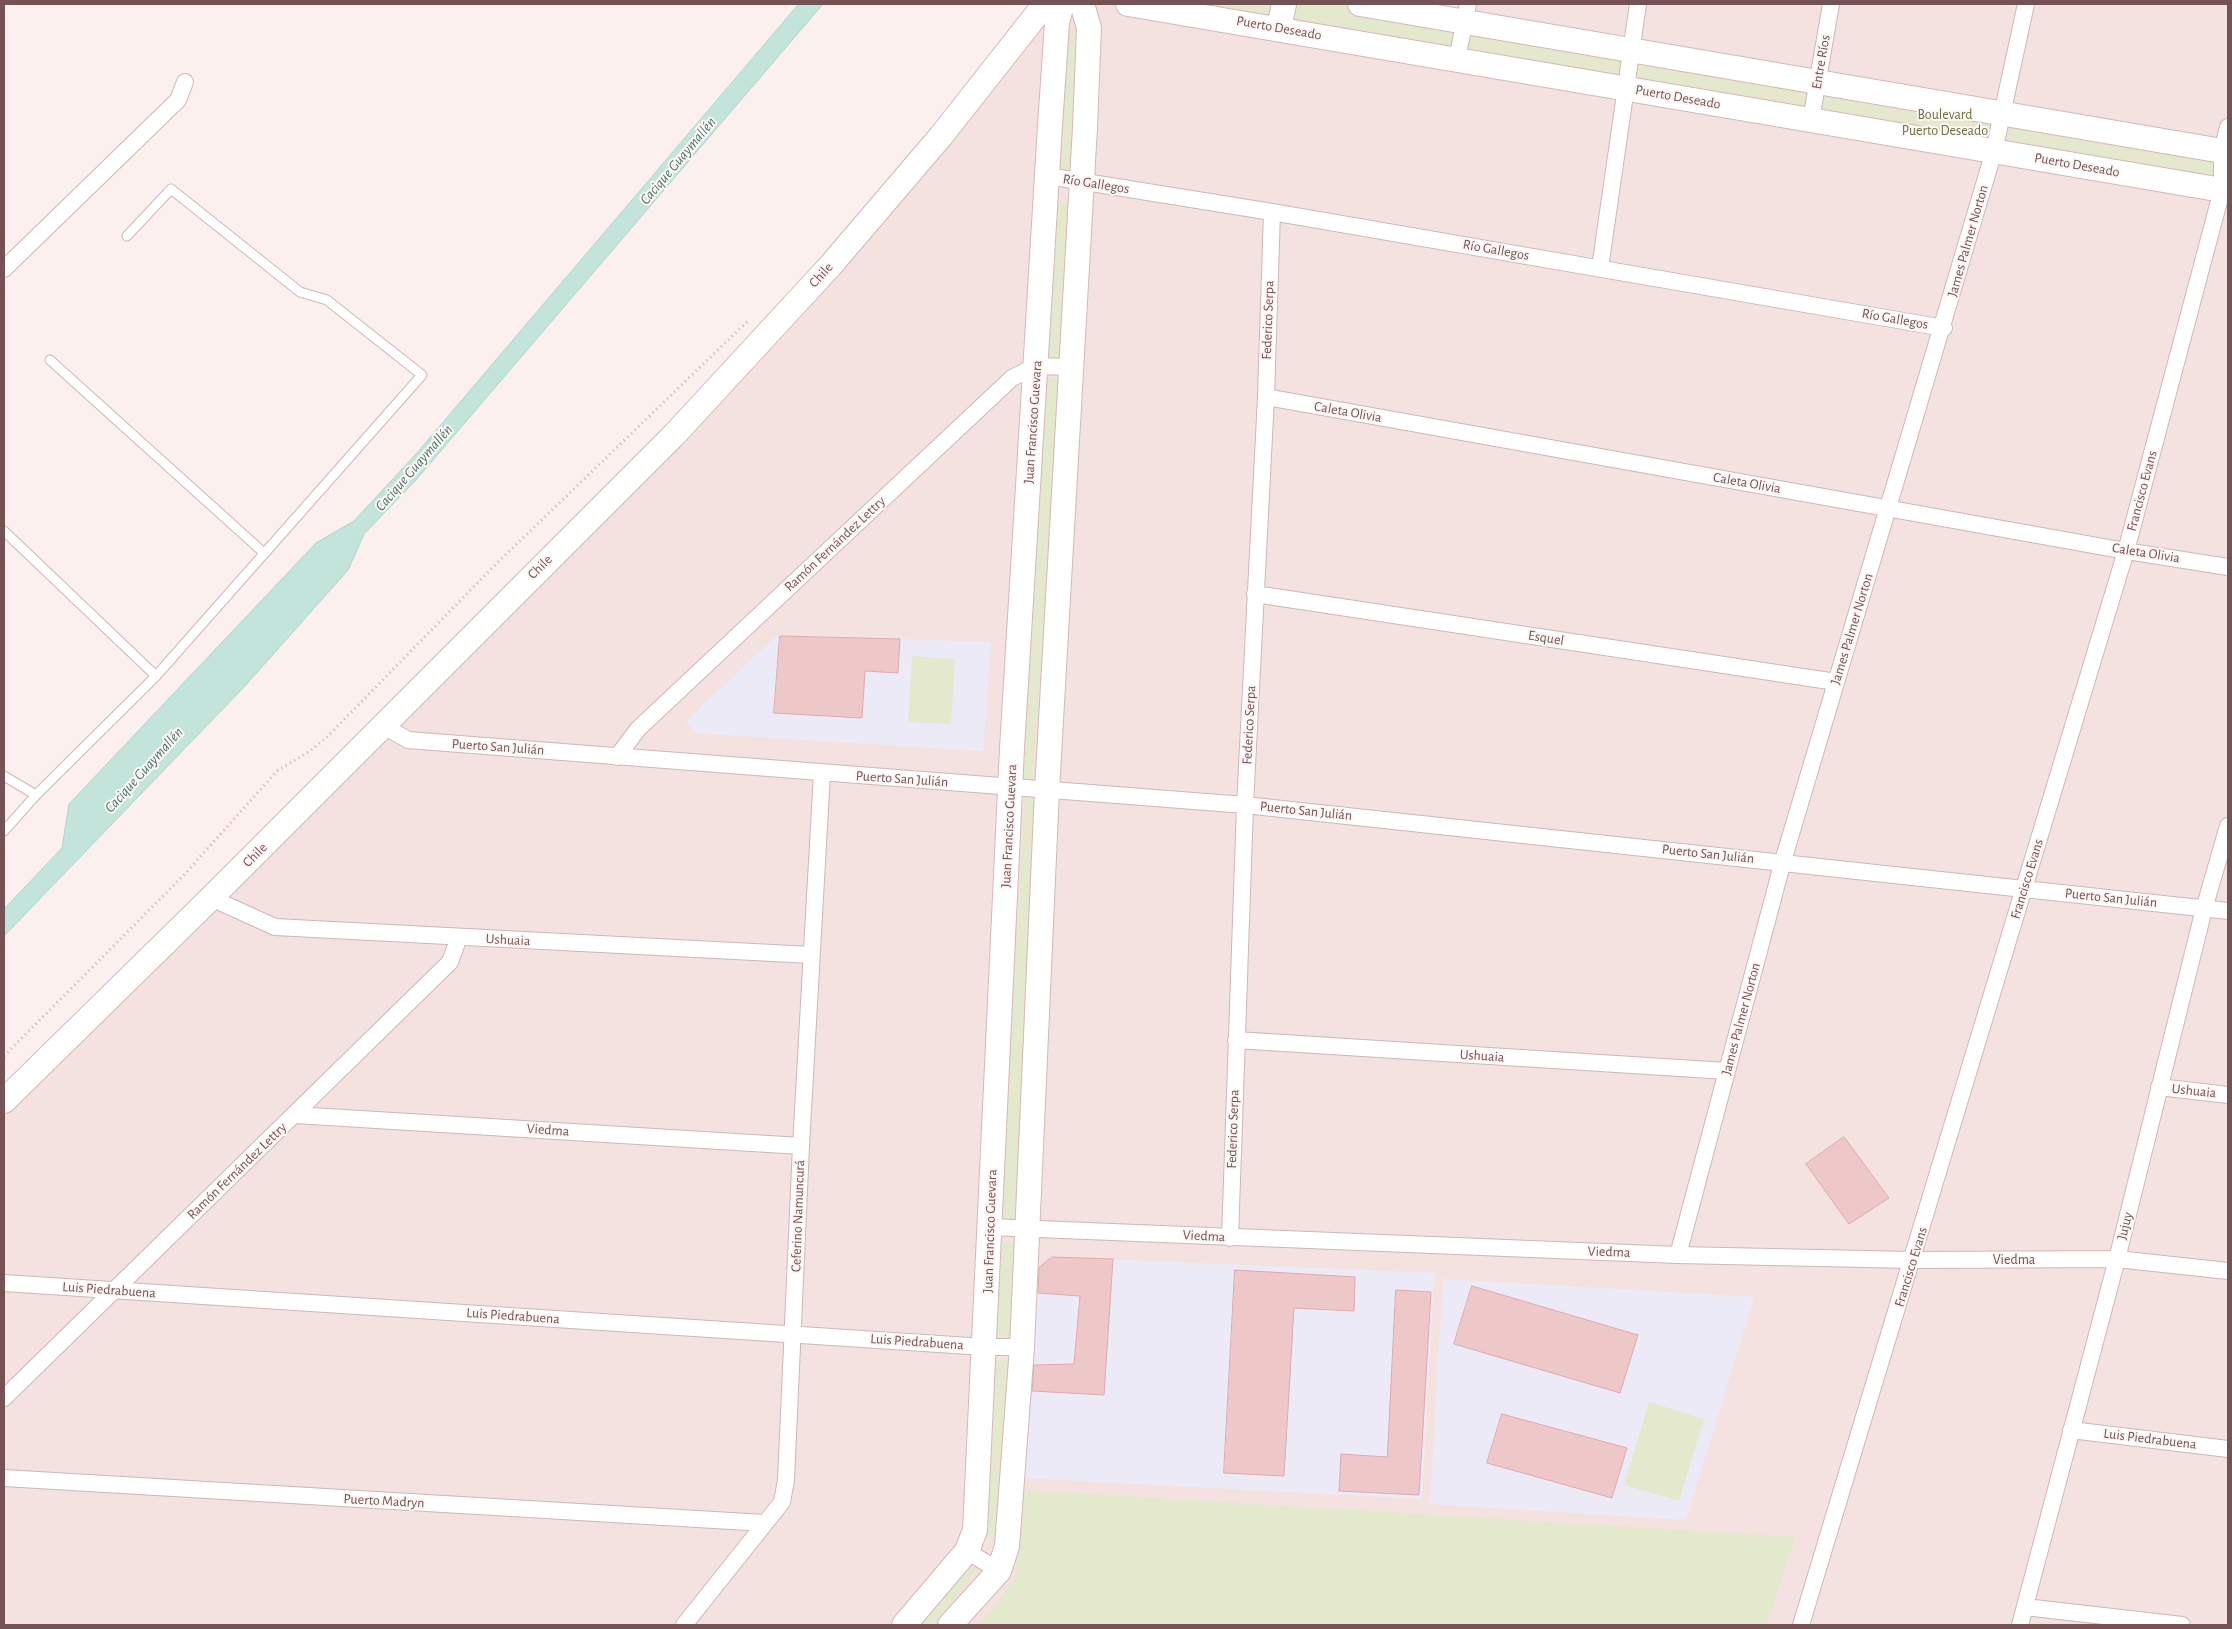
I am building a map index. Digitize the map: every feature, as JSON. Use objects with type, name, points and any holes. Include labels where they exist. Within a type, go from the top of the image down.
[{"type":"street","name":"Chile","points":[[4,1101],[212,898],[674,434],[830,266],[941,136],[1045,4]]},
{"type":"street","name":"Juan Francisco Guevara","points":[[904,1625],[967,1551],[975,1530],[986,1347],[989,1227],[1011,787],[1048,176],[1058,23],[1062,4]]},
{"type":"street","points":[[950,1625],[999,1571],[1007,1546],[1029,1228],[1047,790],[1089,28],[1082,4]]},
{"type":"street","name":"Puerto Deseado","points":[[1128,4],[1279,28],[2225,191]]},
{"type":"street","points":[[1279,28],[1284,4]]},
{"type":"street","points":[[1360,4],[1466,12],[1631,50],[2225,151]]},
{"type":"street","points":[[1600,268],[1638,4]]},
{"type":"street","name":"Entre Ríos","points":[[1810,120],[1831,4]]},
{"type":"street","name":"James Palmer Norton","points":[[1678,1255],[1783,862],[1944,328],[1994,151],[2026,4]]},
{"type":"street","points":[[1457,59],[1466,12]]},
{"type":"street","points":[[4,269],[178,100],[186,82]]},
{"type":"street","name":"Francisco Evans","points":[[1801,1625],[2126,551],[2225,191],[2225,151],[2228,127]]},
{"type":"street","name":"Río Gallegos","points":[[1048,176],[1272,212],[1944,328]]},
{"type":"street","name":"Federico Serpa","points":[[1230,1238],[1245,805],[1266,397],[1272,212]]},
{"type":"street","name":"Ramón Fernández Lettry","points":[[617,757],[638,729],[1012,378],[1036,366],[1071,367]]},
{"type":"street","name":"Caleta Olivia","points":[[1266,397],[2126,551],[2228,567]]},
{"type":"street","name":"Esquel","points":[[1256,594],[1836,682]]},
{"type":"street","name":"Puerto San Julián","points":[[384,726],[408,740],[1245,805],[2228,911]]},
{"type":"street","name":"Ceferino Namuncurá","points":[[684,1625],[782,1502],[786,1480],[801,1146],[822,772]]},
{"type":"street","name":"Jujuy","points":[[2020,1625],[2116,1259],[2204,909],[2228,826]]},
{"type":"street","name":"Ushuaia","points":[[212,898],[275,927],[811,955]]},
{"type":"street","name":"Ramón Fernández Lettry","points":[[4,1398],[450,962],[459,937]]},
{"type":"street","name":"Ushuaia","points":[[1236,1040],[1727,1071]]},
{"type":"street","name":"Ushuaia","points":[[2159,1088],[2228,1095]]},
{"type":"street","name":"Viedma","points":[[295,1114],[801,1146]]},
{"type":"street","name":"Viedma","points":[[989,1227],[1678,1255],[1913,1260],[2116,1259],[2228,1271]]},
{"type":"street","name":"Luis Piedrabuena","points":[[4,1283],[986,1347],[1022,1347]]},
{"type":"street","name":"Luis Piedrabuena","points":[[2071,1430],[2228,1449]]},
{"type":"street","name":"Puerto Madryn","points":[[4,1478],[765,1524]]},
{"type":"street","points":[[967,1551],[999,1571]]},
{"type":"street","points":[[2025,1607],[2182,1625]]},
{"type":"lane","points":[[4,831],[36,795],[156,676],[422,375],[327,300],[300,292],[171,189],[127,236]]},
{"type":"lane","points":[[50,360],[264,553]]},
{"type":"lane","points":[[4,531],[156,676]]},
{"type":"lane","points":[[4,776],[36,795]]},
{"type":"path","points":[[4,1056],[183,876],[277,771],[310,751],[327,737],[494,566],[754,314]]},
{"type":"shaded area","points":[[1045,4],[2228,4],[2228,1625],[4,1625],[4,1101],[675,434]]},
{"type":"shaded area","points":[[777,635],[991,642],[983,751],[694,733],[686,721]]},
{"type":"shaded area","points":[[1052,1257],[1434,1273],[1422,1499],[1023,1478],[1037,1271]]},
{"type":"shaded area","points":[[1443,1279],[1754,1297],[1686,1520],[1430,1504]]},
{"type":"green space","name":"Boulevard Puerto Deseado","points":[[1128,4],[1360,4],[2228,152],[2228,191]]},
{"type":"green space","points":[[1063,27],[1081,28],[1075,179],[1055,178]]},
{"type":"green space","points":[[1048,202],[1074,202],[1067,364],[1038,363]]},
{"type":"green space","points":[[1037,378],[1063,378],[1032,782],[1014,783]]},
{"type":"green space","points":[[912,656],[955,659],[951,724],[908,722]]},
{"type":"green space","points":[[1025,793],[1042,794],[1018,1221],[1000,1220]]},
{"type":"green space","points":[[999,1242],[1017,1243],[1011,1337],[994,1336]]},
{"type":"green space","points":[[994,1360],[1011,1361],[1002,1538],[985,1537]]},
{"type":"green space","points":[[1649,1402],[1704,1419],[1679,1501],[1624,1485]]},
{"type":"green space","points":[[1021,1490],[1795,1537],[1767,1625],[978,1625],[1015,1579]]},
{"type":"green space","points":[[964,1562],[978,1570],[932,1625],[912,1625]]},
{"type":"water","name":"Cacique Guaymallén","points":[[799,4],[823,4],[415,481],[364,534],[348,570],[244,687],[4,936],[4,909],[62,848],[69,804],[316,543],[354,521],[416,454]]},
{"type":"building","points":[[780,636],[900,639],[898,673],[865,671],[862,718],[774,713]]},
{"type":"building","points":[[1844,1137],[1889,1198],[1849,1224],[1806,1164]]},
{"type":"building","points":[[1052,1257],[1113,1259],[1104,1395],[1032,1391],[1034,1365],[1074,1364],[1080,1296],[1038,1293],[1039,1268]]},
{"type":"building","points":[[1235,1270],[1355,1277],[1354,1311],[1294,1308],[1284,1476],[1224,1473]]},
{"type":"building","points":[[1472,1286],[1638,1335],[1620,1393],[1454,1344]]},
{"type":"building","points":[[1396,1290],[1431,1292],[1419,1495],[1339,1491],[1341,1454],[1387,1457]]},
{"type":"building","points":[[1502,1414],[1627,1448],[1612,1498],[1487,1463]]}]
